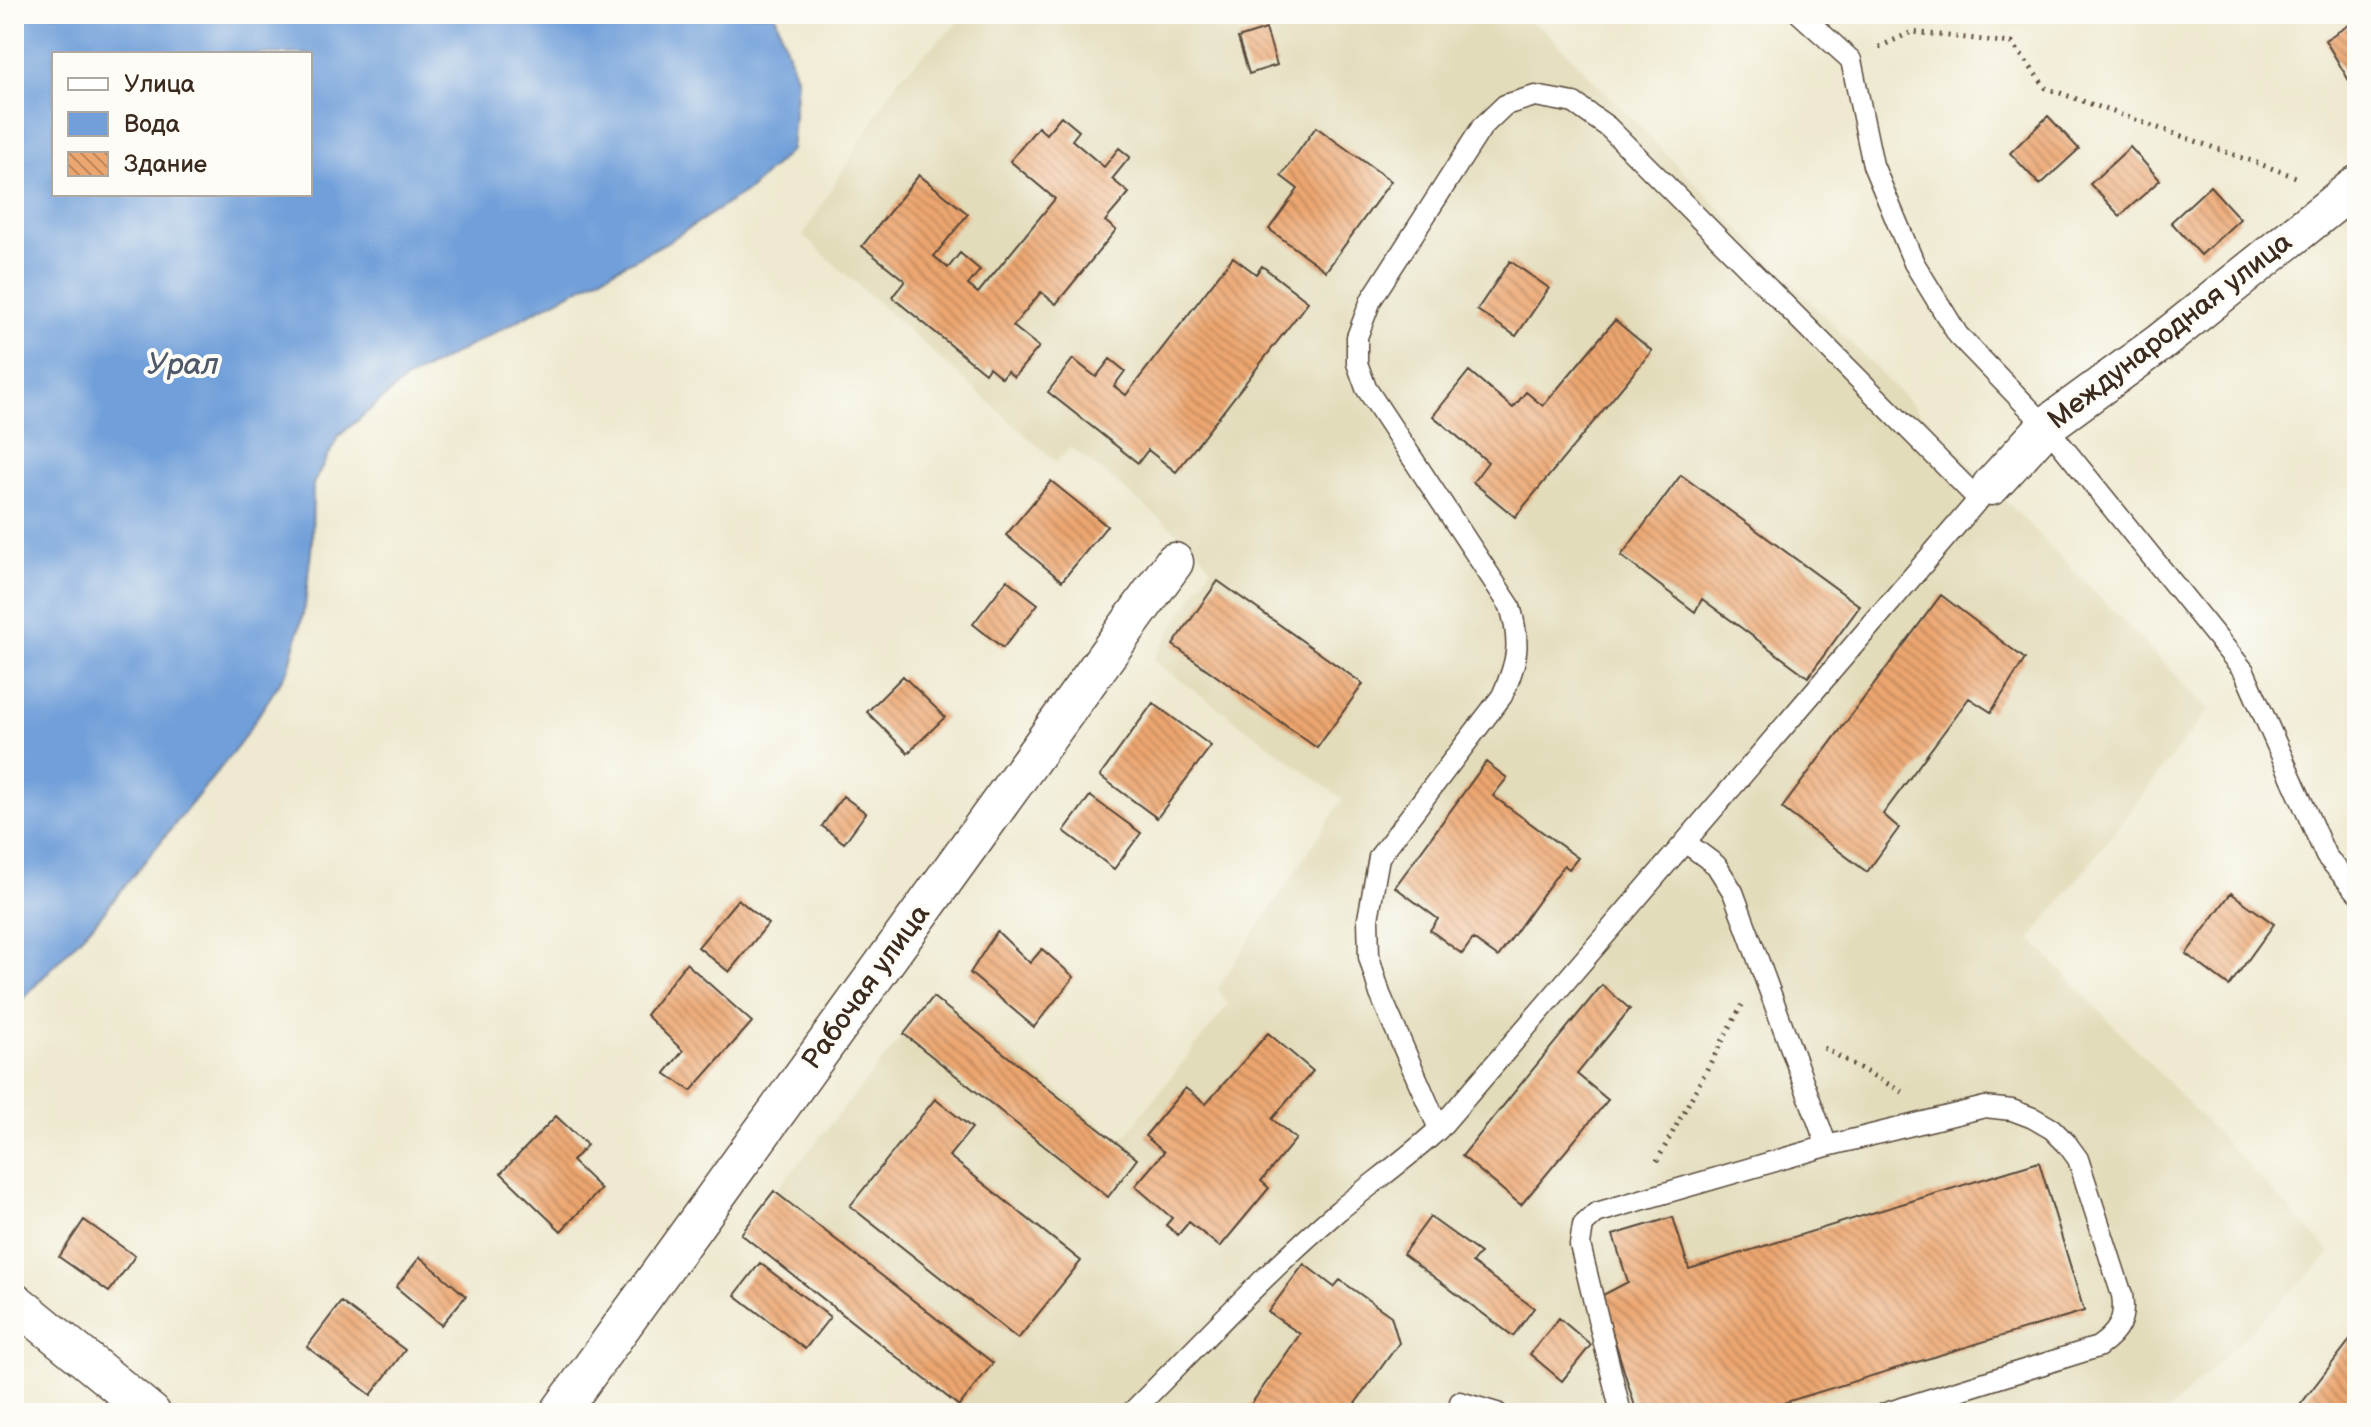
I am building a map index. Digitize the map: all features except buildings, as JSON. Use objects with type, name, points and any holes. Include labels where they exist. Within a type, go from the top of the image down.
[{"type":"street","name":"Международная улица","points":[[1985,493],[2046,426],[2161,342],[2351,190]]},
{"type":"street","name":"Рабочая улица","points":[[559,1413],[1174,562]]},
{"type":"street","points":[[14,1301],[151,1413]]},
{"type":"lane","points":[[1800,14],[1851,60],[1873,165],[1914,263],[1958,335],[2046,426],[2244,671],[2326,856],[2357,892]]},
{"type":"lane","points":[[1131,1413],[1272,1271],[1338,1211],[1406,1159],[1439,1129],[1985,493],[1608,127],[1574,103],[1535,96],[1505,105],[1482,127],[1371,300],[1357,337],[1357,363],[1366,388],[1510,606],[1518,633],[1515,667],[1502,696],[1379,857],[1368,919],[1369,957],[1380,994],[1439,1129]]},
{"type":"lane","points":[[1685,842],[1716,865],[1726,879],[1827,1146]]},
{"type":"lane","points":[[1621,1413],[1580,1245],[1581,1233],[1588,1219],[1596,1213],[1827,1146],[1985,1107],[2012,1110],[2052,1129],[2078,1159],[2122,1295],[2125,1310],[2121,1325],[2098,1347],[1886,1413]]},
{"type":"lane","points":[[1460,1402],[1497,1413]]},
{"type":"path","points":[[1851,60],[1912,32],[2012,43],[2046,88],[2351,190]]},
{"type":"path","points":[[1635,1202],[1761,969]]},
{"type":"path","points":[[1781,1024],[1945,1115]]},
{"type":"shaded area","points":[[967,14],[1515,14],[1544,29],[2209,709],[2031,939],[2331,1253],[2166,1413],[954,1413],[959,1406],[741,1234],[904,1034],[933,991],[1121,1141],[1228,1005],[1218,988],[1343,799],[1153,660],[1211,568],[1198,549],[1071,447],[1056,462],[803,236],[898,79]]},
{"type":"water","name":"Урал","points":[[14,14],[775,14],[797,80],[791,150],[750,189],[669,241],[405,380],[339,436],[313,484],[312,542],[305,606],[289,668],[239,745],[98,919],[14,1008]]}]
